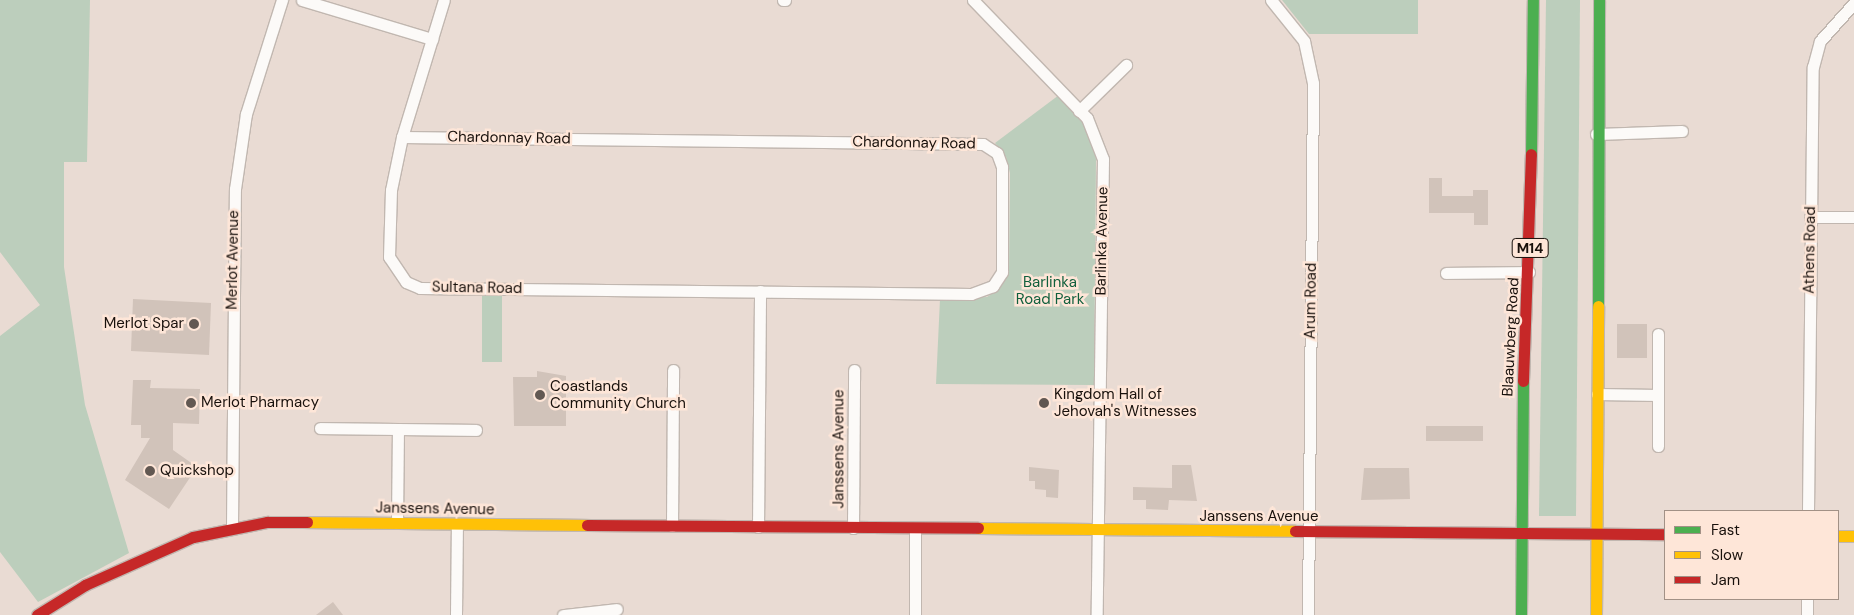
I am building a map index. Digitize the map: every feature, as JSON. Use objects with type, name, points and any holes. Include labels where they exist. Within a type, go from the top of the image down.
[{"type":"street","name":"Merlot Avenue","points":[[232,526],[236,179],[246,114],[282,0]]},
{"type":"street","points":[[302,0],[432,39],[444,0]]},
{"type":"street","name":"Barlinka Avenue","points":[[974,0],[1080,111],[1094,130],[1102,159],[1097,615]]},
{"type":"street","name":"Arum Road","points":[[1272,0],[1296,28],[1312,68],[1308,615]]},
{"type":"street","name":"Blaauwberg Road","points":[[1521,615],[1521,531],[1529,272],[1533,0]]},
{"type":"street","points":[[1596,615],[1598,533],[1596,134],[1599,0]]},
{"type":"street","name":"Athens Road","points":[[1808,510],[1813,66],[1820,41],[1854,3]]},
{"type":"street","name":"Sultana Road","points":[[432,39],[402,138],[391,190],[390,257],[401,278],[412,284],[760,291]]},
{"type":"street","points":[[1080,111],[1126,65]]},
{"type":"street","points":[[1596,134],[1682,131]]},
{"type":"street","name":"Chardonnay Road","points":[[402,138],[978,143],[993,149],[1000,157],[1003,266],[986,290],[760,291]]},
{"type":"street","points":[[1810,217],[1854,217]]},
{"type":"street","points":[[1446,273],[1529,272]]},
{"type":"street","points":[[758,527],[760,291]]},
{"type":"street","points":[[1658,334],[1658,446]]},
{"type":"street","points":[[672,526],[673,370]]},
{"type":"street","name":"Janssens Avenue","points":[[854,370],[854,528]]},
{"type":"street","points":[[1597,394],[1658,396]]},
{"type":"street","points":[[320,428],[476,430]]},
{"type":"street","points":[[397,523],[398,429]]},
{"type":"street","name":"Janssens Avenue","points":[[37,615],[61,597],[126,565],[232,526],[397,523],[1099,531],[1521,531],[1664,534]]},
{"type":"street","points":[[456,615],[457,524]]},
{"type":"street","points":[[915,528],[915,615]]},
{"type":"street","points":[[1839,536],[1854,536]]},
{"type":"street","points":[[1807,600],[1807,615]]},
{"type":"street","points":[[563,615],[617,609]]},
{"type":"green space","points":[[0,0],[90,0],[87,162],[64,162],[64,267],[85,405],[129,553],[38,602],[0,552],[0,336],[40,305],[0,252]]},
{"type":"green space","points":[[1282,0],[1418,0],[1418,34],[1309,34]]},
{"type":"green space","points":[[1546,0],[1580,0],[1576,516],[1539,516]]},
{"type":"green space","name":"Barlinka Road Park","points":[[1059,95],[1088,129],[1096,159],[1094,385],[936,384],[940,299],[987,297],[999,289],[1009,272],[1010,173],[1006,157],[995,143]]},
{"type":"green space","points":[[482,295],[502,295],[502,362],[482,362]]},
{"type":"building","points":[[1429,178],[1442,178],[1442,196],[1473,196],[1473,190],[1488,190],[1488,225],[1474,225],[1474,213],[1429,213]]},
{"type":"building","points":[[133,299],[211,303],[209,355],[131,351]]},
{"type":"building","points":[[1617,324],[1647,324],[1647,358],[1617,358]]},
{"type":"building","name":"Coastlands Community Church","points":[[537,371],[566,376],[566,426],[514,426],[513,377],[537,377]]},
{"type":"building","points":[[133,380],[151,380],[150,388],[200,389],[199,424],[173,423],[173,450],[197,467],[169,509],[125,480],[150,438],[141,438],[141,425],[131,425]]},
{"type":"building","points":[[1426,426],[1483,426],[1483,441],[1426,441]]},
{"type":"building","points":[[1172,465],[1191,465],[1197,501],[1169,500],[1168,510],[1146,509],[1146,500],[1133,500],[1133,487],[1172,488]]},
{"type":"building","points":[[1029,467],[1059,470],[1058,498],[1046,497],[1046,490],[1035,489],[1035,481],[1029,481]]},
{"type":"building","points":[[1364,468],[1409,468],[1410,499],[1361,500]]},
{"type":"building","points":[[333,602],[343,615],[316,615]]},
{"type":"traffic: fast","points":[[1531,154],[1533,0]]},
{"type":"traffic: fast","points":[[1598,306],[1599,0]]},
{"type":"traffic: fast","points":[[1521,615],[1523,381]]},
{"type":"traffic: slow","points":[[1596,615],[1598,306]]},
{"type":"traffic: slow","points":[[307,522],[587,525]]},
{"type":"traffic: slow","points":[[978,528],[1295,531]]},
{"type":"traffic: slow","points":[[1839,536],[1854,536]]},
{"type":"traffic: jam","points":[[1523,381],[1531,154]]},
{"type":"traffic: jam","points":[[37,615],[85,585],[193,537],[267,522],[307,522]]},
{"type":"traffic: jam","points":[[587,525],[978,528]]},
{"type":"traffic: jam","points":[[1295,531],[1664,534]]},
{"type":"place","name":"Merlot Spar","points":[[194,324]]},
{"type":"place","name":"Coastlands Community Church","points":[[540,395]]},
{"type":"place","name":"Merlot Pharmacy","points":[[191,403]]},
{"type":"place","name":"Kingdom Hall of Jehovah's Witnesses","points":[[1044,403]]},
{"type":"place","name":"Quickshop","points":[[150,471]]}]
